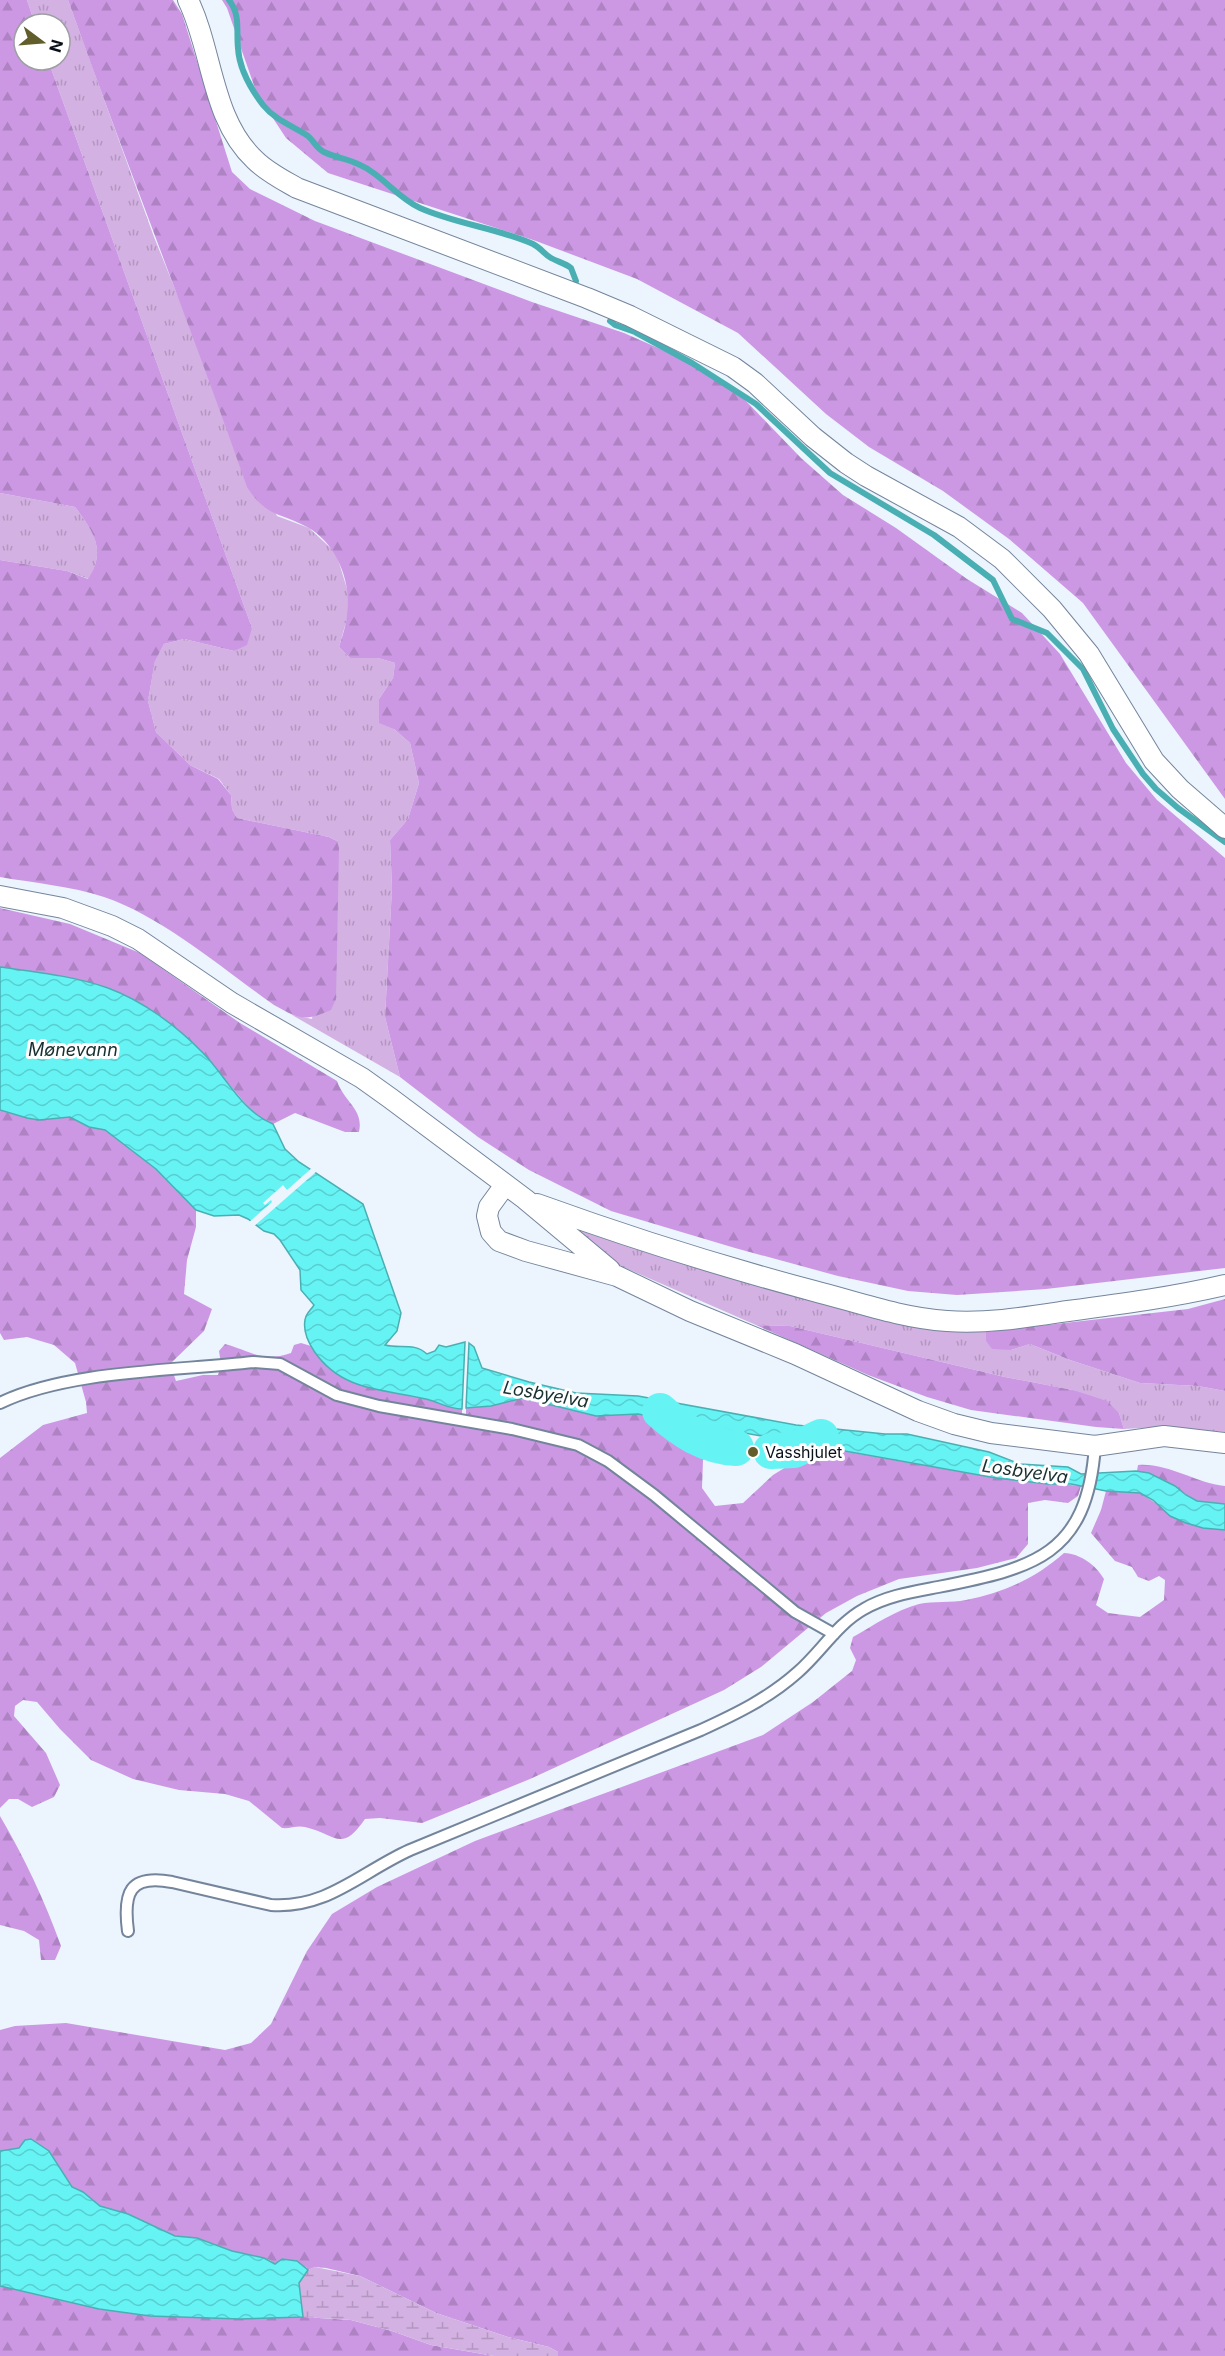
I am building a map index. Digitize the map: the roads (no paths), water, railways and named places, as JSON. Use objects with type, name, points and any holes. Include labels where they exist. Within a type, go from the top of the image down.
[{"type":"street","points":[[188,0],[230,126],[256,162],[297,188],[630,316],[733,368],[755,383],[846,463],[959,527],[1002,559],[1052,609],[1089,654],[1154,761],[1180,789],[1225,828]]},
{"type":"street","points":[[0,896],[63,908],[112,926],[138,939],[258,1019],[362,1078],[525,1199],[617,1276]]},
{"type":"street","points":[[505,1185],[489,1207],[487,1216],[491,1232],[499,1241],[526,1251],[617,1276],[690,1311],[795,1354],[918,1411],[954,1424],[991,1433],[1095,1446],[1164,1436],[1225,1443]]},
{"type":"street","points":[[525,1199],[626,1235],[776,1280],[897,1313],[946,1321],[992,1321],[1146,1300],[1225,1285]]},
{"type":"lane","points":[[0,1403],[39,1389],[93,1379],[267,1362],[280,1364],[337,1395],[358,1401],[402,1411],[513,1429],[578,1445],[608,1461],[654,1495],[795,1612],[834,1634]]},
{"type":"lane","points":[[128,1931],[125,1907],[129,1894],[134,1886],[150,1880],[172,1882],[271,1905],[298,1905],[328,1896],[410,1850],[683,1738],[735,1714],[771,1694],[798,1672],[817,1655],[834,1634],[863,1609],[892,1596],[1009,1571],[1044,1554],[1071,1529],[1082,1509],[1089,1490],[1095,1446]]},
{"type":"water","name":"Mønevann","points":[[0,967],[82,980],[121,993],[147,1007],[193,1043],[243,1102],[252,1111],[273,1124],[285,1149],[299,1162],[363,1204],[401,1313],[397,1331],[385,1345],[417,1348],[427,1354],[435,1351],[439,1345],[446,1347],[465,1342],[462,1409],[365,1387],[337,1374],[325,1364],[312,1348],[305,1332],[307,1313],[314,1305],[301,1290],[300,1270],[274,1234],[264,1231],[239,1215],[214,1216],[196,1210],[156,1169],[105,1130],[89,1127],[70,1117],[39,1120],[0,1110]]},
{"type":"water","points":[[469,1343],[474,1347],[482,1368],[576,1393],[638,1396],[796,1425],[907,1434],[989,1452],[1020,1464],[1068,1467],[1081,1474],[1136,1471],[1149,1473],[1175,1486],[1197,1501],[1225,1504],[1225,1530],[1203,1528],[1186,1523],[1170,1516],[1153,1500],[1140,1493],[1106,1491],[1071,1484],[1048,1484],[996,1478],[638,1414],[596,1416],[523,1398],[491,1406],[466,1408]]},
{"type":"water","points":[[31,2139],[49,2151],[72,2187],[83,2192],[100,2206],[128,2214],[175,2236],[197,2238],[232,2251],[264,2258],[275,2264],[282,2259],[297,2261],[308,2270],[299,2283],[303,2317],[240,2319],[150,2316],[99,2309],[0,2286],[0,2151],[19,2148],[25,2140]]},
{"type":"waterway","points":[[229,0],[237,17],[239,56],[243,71],[263,105],[273,115],[308,136],[324,152],[367,168],[420,208],[533,244],[551,258],[571,268],[576,281]]},
{"type":"waterway","points":[[610,321],[692,363],[756,404],[830,473],[934,535],[993,580],[1012,619],[1047,633],[1083,669],[1113,729],[1143,774],[1156,789],[1225,842]]},
{"type":"waterway","name":"Losbyelva","points":[[660,1411],[677,1425],[704,1441],[736,1448]]},
{"type":"waterway","name":"Losbyelva","points":[[771,1451],[794,1450],[821,1437]]},
{"type":"place","name":"Vasshjulet","points":[[753,1452]]}]
